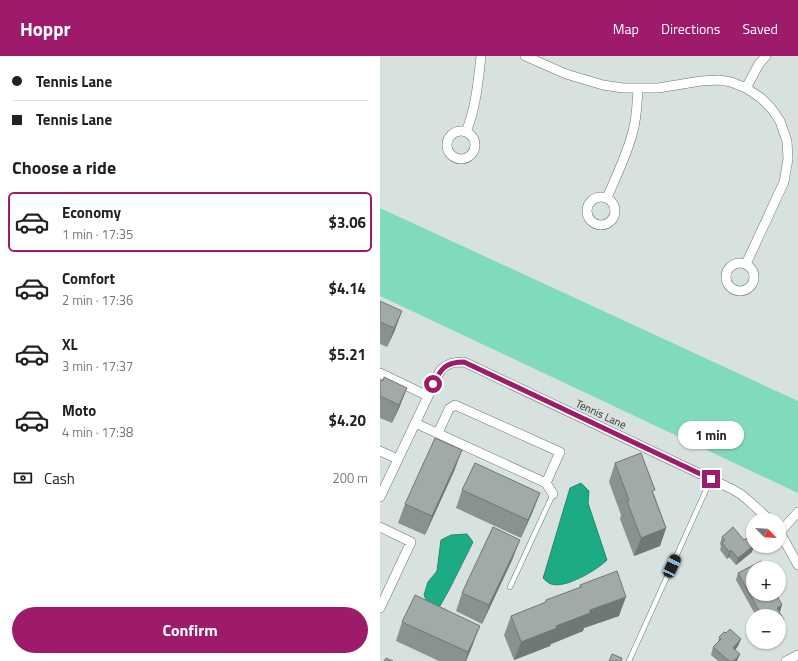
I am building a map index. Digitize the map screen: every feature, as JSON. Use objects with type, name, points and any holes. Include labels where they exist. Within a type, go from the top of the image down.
[{"type":"street","points":[[466,132],[473,114],[481,56]]},
{"type":"street","points":[[525,56],[566,74],[590,82],[609,86],[658,88],[701,81],[719,80],[730,82],[746,88],[761,98],[771,108],[780,121],[787,141],[788,159],[784,182],[746,264]]},
{"type":"street","points":[[746,88],[759,64],[766,56]]},
{"type":"street","points":[[606,198],[627,153],[634,131],[638,88]]},
{"type":"street","name":"Tennis Lane","points":[[380,497],[382,487],[398,459],[440,371],[443,367],[454,362],[464,362],[732,489],[742,495],[762,513]]},
{"type":"street","points":[[380,373],[428,396]]},
{"type":"street","points":[[438,433],[449,409],[455,405],[560,452],[546,483]]},
{"type":"street","points":[[415,423],[546,483],[553,494]]},
{"type":"street","points":[[380,451],[398,459]]},
{"type":"street","points":[[786,525],[798,512]]},
{"type":"street","points":[[380,527],[411,542],[380,608]]},
{"type":"street","points":[[786,544],[798,565]]},
{"type":"street","points":[[786,661],[798,655]]},
{"type":"lane","points":[[629,661],[711,479]]},
{"type":"lane","points":[[510,587],[553,494]]},
{"type":"shaded area","points":[[380,208],[798,401],[798,493],[380,296]]},
{"type":"shaded area","points":[[581,483],[589,491],[588,503],[607,560],[596,569],[580,578],[564,584],[551,584],[543,578],[570,488]]},
{"type":"shaded area","points":[[467,534],[473,542],[450,588],[440,606],[429,606],[424,595],[428,582],[437,571],[441,540],[451,535]]},
{"type":"building","points":[[380,301],[402,311],[394,328],[380,322]]},
{"type":"building","points":[[384,377],[407,388],[399,405],[380,396],[380,380],[383,381]]},
{"type":"building","points":[[435,438],[462,450],[432,516],[405,504]]},
{"type":"building","points":[[641,453],[655,490],[652,491],[666,528],[641,538],[615,463]]},
{"type":"building","points":[[475,463],[540,493],[528,520],[462,490]]},
{"type":"building","points":[[493,527],[520,540],[489,605],[462,593]]},
{"type":"building","points":[[733,527],[744,540],[746,538],[746,552],[738,558],[731,550],[729,552],[722,543],[725,540],[722,537]]},
{"type":"building","points":[[746,569],[746,587],[738,573]]},
{"type":"building","points":[[617,571],[626,597],[590,610],[590,613],[521,642],[511,616],[546,602],[546,600],[581,587],[580,585]]},
{"type":"building","points":[[415,595],[480,626],[468,652],[402,622]]},
{"type":"building","points":[[754,601],[780,601],[782,605],[778,609],[758,609]]},
{"type":"building","points":[[730,629],[741,639],[733,648],[740,654],[734,661],[729,661],[713,647],[721,639],[719,637]]},
{"type":"building","points":[[612,654],[622,658],[621,661],[609,661]]},
{"type":"building","points":[[386,658],[393,661],[384,661]]},
{"type":"route","points":[[433,384],[443,367],[454,362],[464,362],[711,479]]}]
